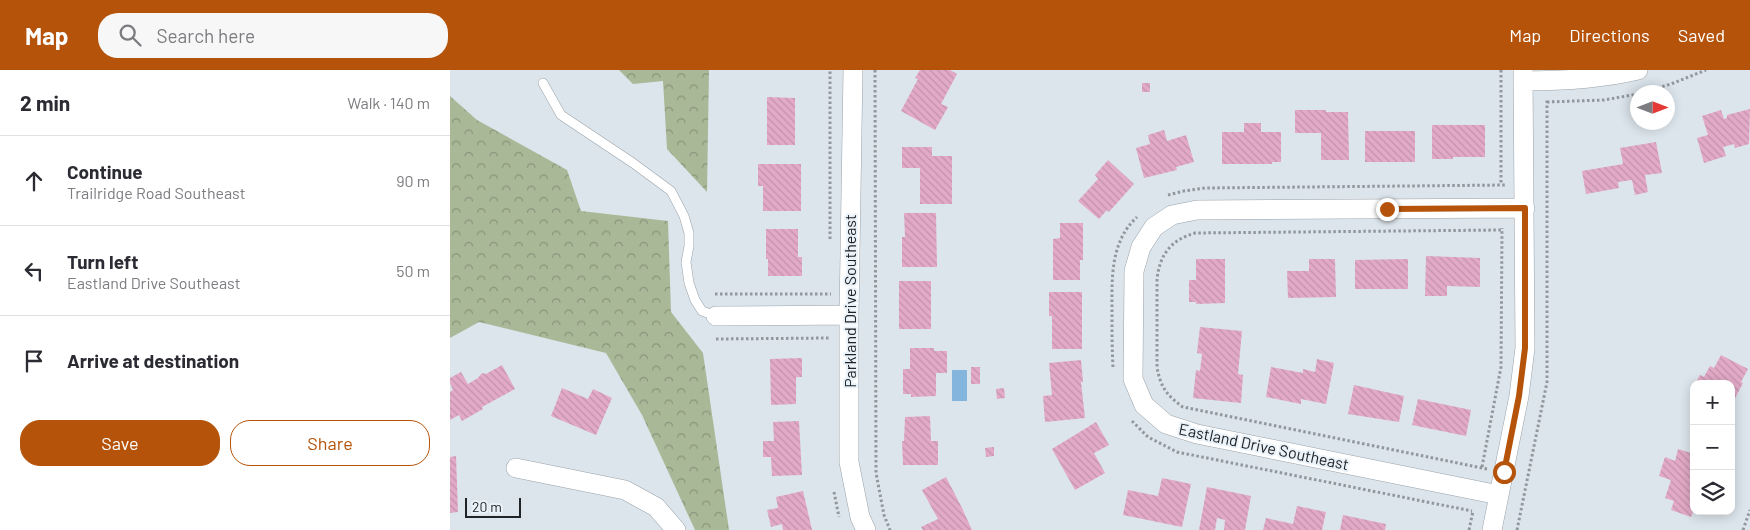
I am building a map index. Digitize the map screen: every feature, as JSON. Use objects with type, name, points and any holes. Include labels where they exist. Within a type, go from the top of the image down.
[{"type":"street","name":"Parkland Drive Southeast","points":[[853,70],[849,462],[860,517],[866,530]]},
{"type":"street","points":[[1492,530],[1519,396],[1525,348],[1523,76],[1565,81],[1609,77],[1638,70]]},
{"type":"street","name":"Eastland Drive Southeast","points":[[1499,495],[1197,434],[1166,424],[1144,405],[1133,378],[1134,271],[1141,247],[1154,227],[1172,215],[1197,210],[1525,208]]},
{"type":"street","points":[[716,316],[849,315]]},
{"type":"street","points":[[516,468],[557,478],[625,490],[656,507],[676,530]]},
{"type":"lane","points":[[543,83],[561,115],[671,191],[684,216],[689,234],[686,262],[689,283],[695,300],[702,311],[716,316]]},
{"type":"path","points":[[830,70],[830,246]]},
{"type":"path","points":[[874,70],[875,464],[878,489],[890,530]]},
{"type":"path","points":[[1501,70],[1501,193]]},
{"type":"path","points":[[1668,85],[1706,70]]},
{"type":"path","points":[[1547,102],[1604,100],[1630,95]]},
{"type":"path","points":[[1164,197],[1184,191],[1206,188],[1508,186]]},
{"type":"path","points":[[1113,370],[1112,272],[1125,232],[1139,215]]},
{"type":"path","points":[[1480,475],[1501,367],[1502,222]]},
{"type":"path","points":[[1488,469],[1183,407],[1169,396],[1159,379],[1157,367],[1157,279],[1158,267],[1172,244],[1183,236],[1195,233],[1502,230]]},
{"type":"path","points":[[830,284],[830,302]]},
{"type":"path","points":[[715,294],[839,294]]},
{"type":"path","points":[[716,339],[838,338]]},
{"type":"path","points":[[1130,419],[1148,437],[1177,452],[1472,512]]},
{"type":"path","points":[[1469,530],[1474,504]]},
{"type":"path","points":[[1743,530],[1750,510]]},
{"type":"green space","points":[[619,70],[709,70],[707,192],[667,149],[663,81],[633,84]]},
{"type":"green space","points":[[450,96],[477,120],[567,170],[581,211],[668,221],[671,312],[703,353],[729,530],[695,530],[642,415],[606,353],[479,322],[450,338]]},
{"type":"water","points":[[952,370],[967,370],[967,401],[952,401]]},
{"type":"building","points":[[920,70],[950,70],[957,74],[941,104],[948,107],[935,130],[901,111],[918,79],[915,78]]},
{"type":"building","points":[[1142,83],[1150,83],[1150,92],[1142,92]]},
{"type":"building","points":[[767,97],[795,98],[795,145],[767,145]]},
{"type":"building","points":[[1750,109],[1749,144],[1735,148],[1734,144],[1723,147],[1726,156],[1704,163],[1697,138],[1708,135],[1702,116],[1721,110],[1724,119],[1727,118],[1727,115]]},
{"type":"building","points":[[1295,110],[1348,112],[1349,160],[1321,160],[1321,133],[1295,133]]},
{"type":"building","points":[[1244,123],[1261,123],[1261,132],[1281,132],[1281,162],[1272,162],[1272,164],[1222,164],[1222,132],[1244,132]]},
{"type":"building","points":[[1432,125],[1485,125],[1485,157],[1432,159]]},
{"type":"building","points":[[1164,130],[1167,141],[1186,135],[1194,162],[1176,167],[1177,170],[1144,178],[1136,148],[1150,144],[1148,135]]},
{"type":"building","points":[[1365,131],[1415,131],[1415,162],[1365,162]]},
{"type":"building","points":[[1656,142],[1662,173],[1645,175],[1648,192],[1635,195],[1632,180],[1618,182],[1619,188],[1586,194],[1582,171],[1623,164],[1620,148]]},
{"type":"building","points":[[902,147],[932,147],[932,156],[952,156],[952,204],[920,204],[920,168],[902,168]]},
{"type":"building","points":[[1108,160],[1134,184],[1109,212],[1107,210],[1099,219],[1078,201],[1098,179],[1095,175]]},
{"type":"building","points":[[758,164],[801,164],[801,211],[763,211],[763,186],[758,186]]},
{"type":"building","points":[[904,213],[936,213],[937,267],[902,267],[902,237],[905,237]]},
{"type":"building","points":[[1060,223],[1083,223],[1083,260],[1080,260],[1080,280],[1053,280],[1053,239],[1060,238]]},
{"type":"building","points":[[766,229],[798,229],[798,257],[802,257],[802,276],[768,276]]},
{"type":"building","points":[[1426,256],[1480,258],[1480,287],[1447,286],[1447,296],[1425,296]]},
{"type":"building","points":[[1196,259],[1225,259],[1225,303],[1196,304],[1196,302],[1189,302],[1189,280],[1196,280]]},
{"type":"building","points":[[1309,259],[1335,259],[1336,297],[1288,298],[1287,271],[1309,271]]},
{"type":"building","points":[[1408,259],[1408,289],[1355,289],[1355,260]]},
{"type":"building","points":[[899,281],[931,281],[931,329],[899,329]]},
{"type":"building","points":[[1049,292],[1082,292],[1082,349],[1052,349],[1052,316],[1049,316]]},
{"type":"building","points":[[1200,327],[1242,331],[1238,374],[1243,375],[1241,403],[1193,398],[1196,370],[1200,371],[1202,354],[1197,353]]},
{"type":"building","points":[[910,348],[934,348],[934,351],[947,351],[947,373],[936,373],[936,396],[911,397],[911,394],[903,394],[903,369],[910,369]]},
{"type":"building","points":[[1721,355],[1748,369],[1735,398],[1735,380],[1697,380],[1700,375],[1704,377],[1710,366],[1714,368]]},
{"type":"building","points":[[802,358],[802,377],[796,377],[796,404],[771,405],[770,359]]},
{"type":"building","points":[[1317,359],[1334,363],[1326,404],[1301,399],[1301,404],[1266,397],[1271,367],[1303,373],[1303,369],[1315,372]]},
{"type":"building","points":[[1081,360],[1083,382],[1081,382],[1085,418],[1045,422],[1043,396],[1052,395],[1049,363]]},
{"type":"building","points":[[502,365],[515,389],[482,407],[483,409],[462,421],[459,415],[450,420],[450,392],[453,390],[450,378],[461,372],[468,384],[482,373],[486,374]]},
{"type":"building","points":[[971,367],[980,367],[980,384],[971,384]]},
{"type":"building","points":[[1354,385],[1404,396],[1399,422],[1348,414]]},
{"type":"building","points":[[562,388],[588,399],[593,389],[612,398],[596,435],[551,416]]},
{"type":"building","points":[[1004,388],[1005,398],[997,399],[996,389]]},
{"type":"building","points":[[1418,399],[1471,410],[1466,436],[1412,425]]},
{"type":"building","points":[[930,416],[931,441],[938,441],[938,465],[903,465],[902,441],[904,441],[905,417]]},
{"type":"building","points":[[799,421],[802,475],[772,476],[771,457],[763,457],[763,441],[774,441],[773,422]]},
{"type":"building","points":[[1096,422],[1109,445],[1094,453],[1105,473],[1075,490],[1052,449]]},
{"type":"building","points":[[994,447],[994,456],[986,457],[985,448]]},
{"type":"building","points":[[1678,449],[1690,453],[1691,517],[1671,510],[1674,501],[1665,498],[1671,480],[1659,476],[1665,457],[1675,461]]},
{"type":"building","points":[[456,456],[458,512],[450,513],[450,457]]},
{"type":"building","points":[[946,477],[972,530],[923,530],[921,527],[938,519],[922,490]]},
{"type":"building","points":[[1162,478],[1191,484],[1182,527],[1123,515],[1128,490],[1158,496]]},
{"type":"building","points":[[1207,487],[1251,496],[1245,530],[1224,530],[1225,520],[1217,518],[1215,530],[1199,530]]},
{"type":"building","points":[[803,491],[812,530],[783,530],[782,524],[771,527],[767,510],[778,508],[776,497]]},
{"type":"building","points":[[1297,506],[1326,512],[1322,530],[1263,530],[1266,518],[1293,524]]},
{"type":"building","points":[[1343,515],[1386,524],[1385,530],[1340,530]]},
{"type":"route","points":[[1387,209],[1525,208],[1525,348],[1519,396],[1504,472]]}]
